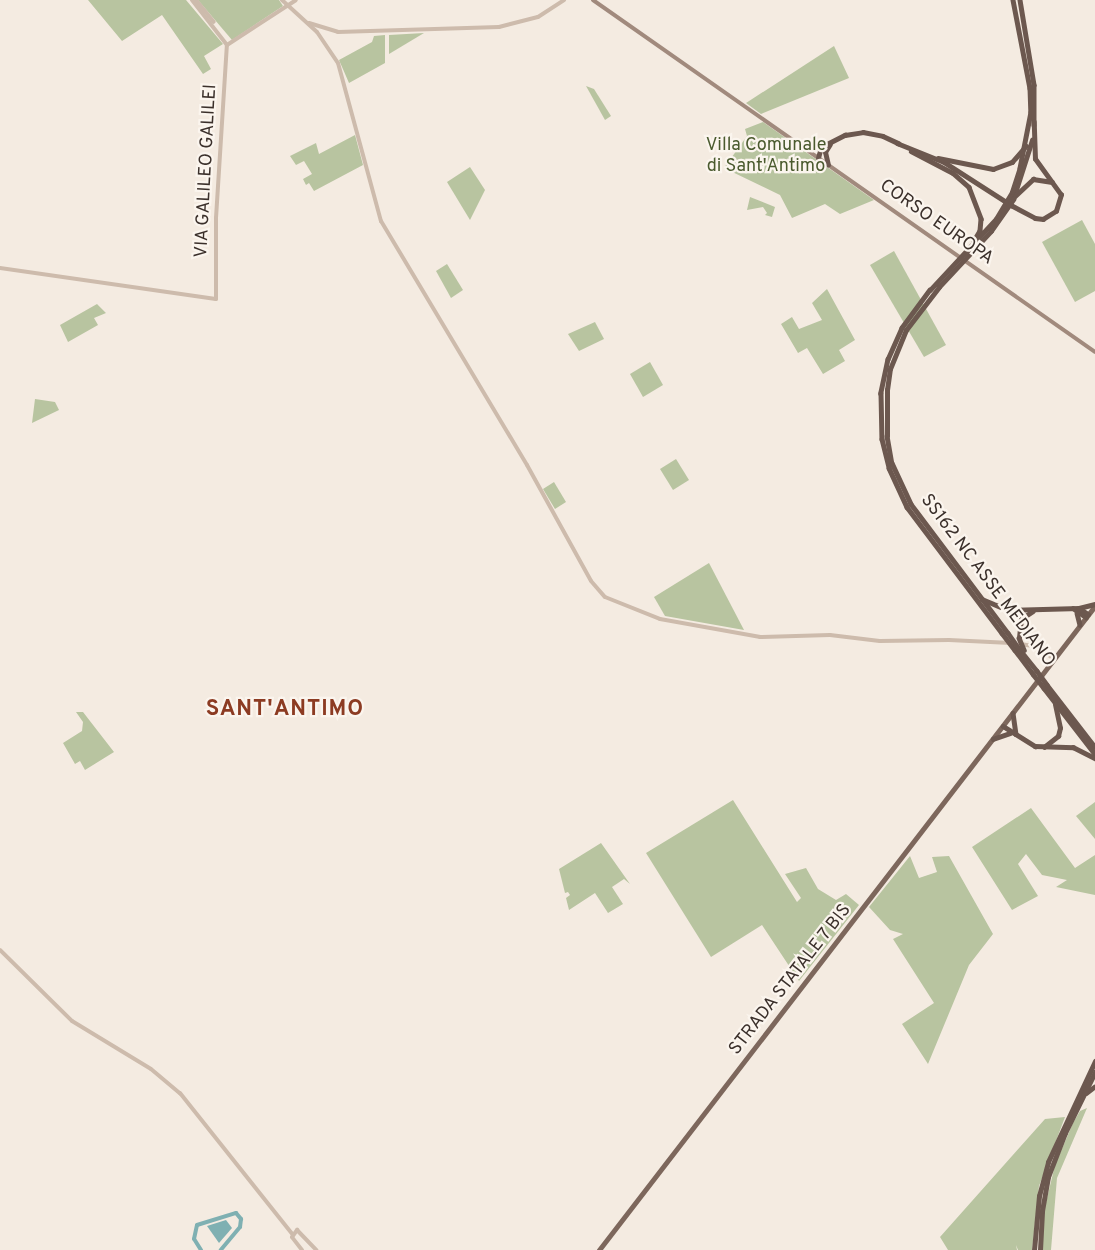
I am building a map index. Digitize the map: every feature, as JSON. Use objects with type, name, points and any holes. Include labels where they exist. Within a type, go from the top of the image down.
[{"type":"highway","points":[[1013,0],[1019,13]]},
{"type":"highway","points":[[884,438],[881,393],[894,344],[912,311],[996,219],[1012,192],[1022,169],[1026,145],[1030,88],[1019,13],[1019,0]]},
{"type":"highway","points":[[897,143],[934,158],[1035,218],[1046,218],[1056,211],[1061,199],[1057,186],[1035,158],[1034,85],[1021,27]]},
{"type":"highway","points":[[1013,199],[1034,122]]},
{"type":"highway","points":[[804,148],[820,147],[844,135],[863,132],[883,136],[953,173],[969,187],[981,218],[980,231],[969,248]]},
{"type":"highway","points":[[818,158],[825,152],[831,142]]},
{"type":"highway","points":[[934,158],[993,169],[1012,162],[1026,145]]},
{"type":"highway","points":[[818,158],[820,147]]},
{"type":"highway","points":[[825,152],[828,165]]},
{"type":"highway","points":[[884,438],[890,369],[906,330],[933,294],[992,231],[1013,199],[1029,181],[1042,178],[1057,186]]},
{"type":"highway","name":"SS162 NC ASSE MEDIANO","points":[[884,438],[895,472],[911,504],[1008,633],[1046,686],[1053,701],[1095,754]]},
{"type":"highway","name":"SS162 NC ASSE MEDIANO","points":[[884,438],[889,468],[907,507],[1002,633],[1032,664],[1035,672]]},
{"type":"highway","points":[[980,598],[1008,610],[1076,609],[1095,605]]},
{"type":"highway","points":[[1076,609],[1087,616]]},
{"type":"highway","points":[[1076,609],[1080,625]]},
{"type":"highway","points":[[1020,650],[1021,620],[1034,611]]},
{"type":"highway","points":[[1046,686],[1095,747]]},
{"type":"highway","points":[[1043,747],[1058,736],[1060,728],[1053,701]]},
{"type":"highway","points":[[1013,713],[1014,732]]},
{"type":"highway","points":[[1003,726],[1027,743],[1043,747],[1073,747],[1095,758]]},
{"type":"highway","points":[[993,739],[1014,732]]},
{"type":"highway","points":[[1034,1250],[1039,1196],[1048,1162],[1095,1061]]},
{"type":"highway","points":[[1040,1250],[1042,1211],[1048,1177],[1095,1072]]},
{"type":"highway","points":[[1083,1096],[1094,1086]]},
{"type":"main road","name":"CORSO EUROPA","points":[[593,0],[1095,352]]},
{"type":"main road","name":"STRADA STATALE 7 BIS","points":[[599,1250],[1095,605]]},
{"type":"street","points":[[192,0],[229,44]]},
{"type":"street","points":[[196,0],[229,44]]},
{"type":"street","points":[[282,0],[307,23],[338,63],[381,221],[527,465],[591,581],[605,597],[616,604],[660,619],[760,637],[830,635],[880,641],[992,642],[1038,646],[1054,659]]},
{"type":"street","points":[[229,44],[296,0]]},
{"type":"street","points":[[307,23],[338,32],[499,27],[543,16],[564,0]]},
{"type":"street","name":"VIA GALILEO GALILEI","points":[[0,268],[216,299],[216,218],[229,44]]},
{"type":"street","points":[[0,950],[72,1021],[152,1069],[173,1086],[195,1110],[292,1234],[302,1250]]},
{"type":"street","points":[[292,1234],[300,1231],[316,1250]]},
{"type":"green space","points":[[88,0],[186,0],[223,44],[204,56],[211,69],[203,74],[162,15],[122,41]]},
{"type":"green space","points":[[198,0],[279,0],[283,6],[232,40]]},
{"type":"green space","points":[[424,33],[389,54],[389,35]]},
{"type":"green space","points":[[385,35],[385,63],[349,83],[339,60],[372,42],[374,36]]},
{"type":"green space","points":[[834,46],[849,78],[761,114],[746,103]]},
{"type":"green space","points":[[586,86],[594,89],[611,116],[605,120]]},
{"type":"green space","name":"Villa Comunale di Sant'Antimo","points":[[763,122],[874,200],[840,214],[825,204],[792,218],[780,195],[724,168],[747,136],[745,129]]},
{"type":"green space","points":[[355,135],[363,165],[314,191],[309,183],[306,185],[303,179],[312,174],[304,161],[296,165],[290,156],[316,143],[319,154]]},
{"type":"green space","points":[[470,167],[485,190],[470,220],[447,182]]},
{"type":"green space","points":[[750,197],[775,207],[772,217],[765,215],[767,213],[763,207],[747,210]]},
{"type":"green space","points":[[1082,220],[1095,244],[1095,291],[1075,302],[1042,242]]},
{"type":"green space","points":[[894,251],[946,345],[924,357],[870,265]]},
{"type":"green space","points":[[447,264],[463,290],[451,298],[436,271]]},
{"type":"green space","points":[[827,289],[855,340],[839,350],[845,361],[823,374],[807,348],[798,353],[781,324],[792,317],[799,329],[822,320],[812,303]]},
{"type":"green space","points":[[97,304],[106,313],[94,318],[98,325],[68,342],[60,325]]},
{"type":"green space","points":[[595,322],[604,339],[579,351],[568,334]]},
{"type":"green space","points":[[650,362],[663,385],[643,397],[630,374]]},
{"type":"green space","points":[[35,399],[55,402],[59,410],[32,423]]},
{"type":"green space","points":[[676,459],[689,480],[673,490],[660,469]]},
{"type":"green space","points":[[554,482],[566,502],[555,509],[543,489]]},
{"type":"green space","points":[[709,563],[744,630],[665,616],[654,597]]},
{"type":"green space","points":[[76,712],[83,712],[114,752],[85,770],[80,761],[75,764],[63,743],[82,731],[83,722]]},
{"type":"green space","points":[[733,800],[797,902],[801,898],[785,874],[806,868],[818,889],[836,900],[846,894],[859,905],[799,981],[762,925],[711,957],[646,853]]},
{"type":"green space","points":[[1095,802],[1095,839],[1076,816]]},
{"type":"green space","points":[[1031,808],[1075,868],[1095,855],[1095,895],[1056,887],[1067,880],[1042,875],[1026,854],[1018,864],[1038,896],[1012,910],[972,847]]},
{"type":"green space","points":[[601,843],[630,884],[624,879],[612,887],[623,904],[608,913],[595,893],[569,910],[566,898],[570,895],[568,892],[565,893],[559,869]]},
{"type":"green space","points":[[910,856],[919,878],[937,872],[932,857],[949,856],[993,934],[969,965],[928,1064],[902,1024],[934,1003],[893,939],[903,934],[890,930],[869,907]]},
{"type":"green space","points":[[1087,1108],[1057,1178],[1051,1250],[1041,1250],[1043,1215],[1055,1165],[1073,1123],[1080,1111]]},
{"type":"green space","points":[[1065,1117],[1039,1186],[1032,1250],[1018,1250],[1016,1245],[1017,1250],[948,1250],[940,1237],[1045,1119]]},
{"type":"water","points":[[226,1220],[232,1228],[219,1243],[207,1226]]},
{"type":"waterway","points":[[201,1250],[194,1239],[197,1225],[236,1213],[241,1219],[240,1227],[221,1250]]},
{"type":"district","name":"SANT'ANTIMO","points":[[285,710]]}]
